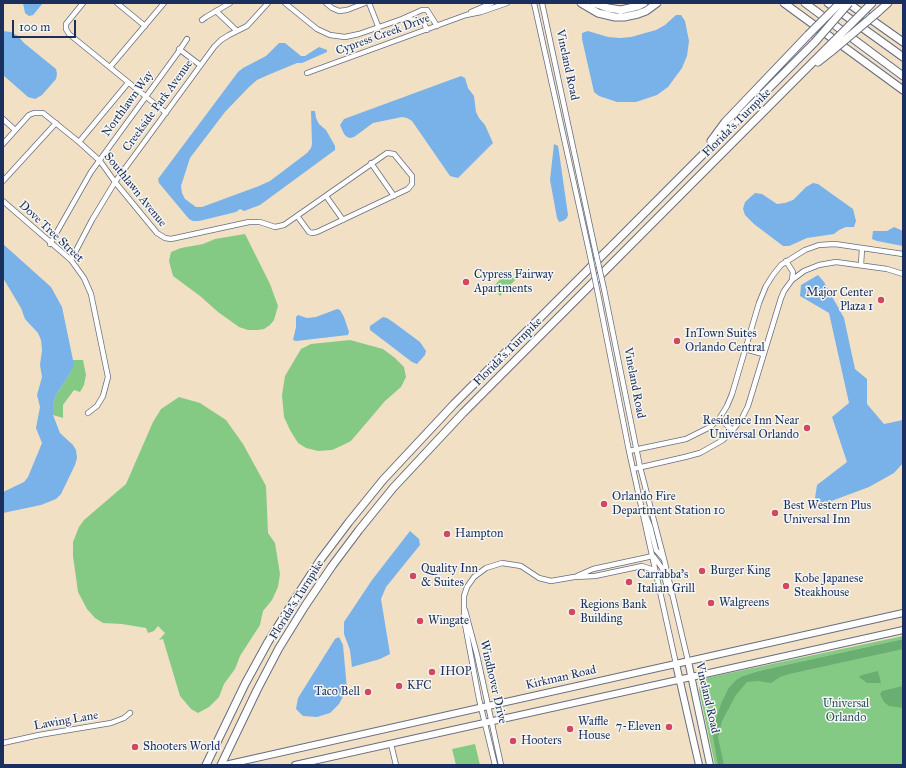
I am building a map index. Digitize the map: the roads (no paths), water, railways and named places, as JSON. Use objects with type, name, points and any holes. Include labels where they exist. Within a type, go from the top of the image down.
[{"type":"highway","points":[[581,3],[598,13],[615,17],[638,14],[657,3]]},
{"type":"highway","points":[[594,3],[608,8],[621,10],[644,3]]},
{"type":"highway","points":[[784,3],[903,90]]},
{"type":"highway","points":[[805,3],[903,76]]},
{"type":"highway","points":[[828,3],[903,57]]},
{"type":"highway","points":[[695,162],[725,122],[840,3]]},
{"type":"highway","points":[[849,3],[903,42]]},
{"type":"highway","name":"Florida's Turnpike","points":[[206,765],[245,684],[268,642],[321,559],[349,522],[398,463],[454,404],[815,42],[849,3]]},
{"type":"highway","points":[[830,50],[888,3]]},
{"type":"highway","name":"Florida's Turnpike","points":[[220,765],[279,648],[305,606],[341,554],[388,494],[428,449],[469,407],[803,73],[830,50],[870,5]]},
{"type":"main road","name":"Kirkman Road","points":[[225,765],[903,614]]},
{"type":"main road","points":[[295,765],[903,630]]},
{"type":"main road","name":"Vineland Road","points":[[688,661],[710,765]]},
{"type":"main road","name":"Vineland Road","points":[[676,664],[699,765]]},
{"type":"street","points":[[83,3],[66,24],[66,29],[69,34],[166,113]]},
{"type":"street","points":[[117,3],[145,26]]},
{"type":"street","points":[[110,68],[164,3]]},
{"type":"street","points":[[202,20],[230,3]]},
{"type":"street","name":"Creekside Park Avenue","points":[[71,260],[92,220],[115,182],[200,65],[221,40],[229,34],[247,26],[268,3]]},
{"type":"street","points":[[285,3],[317,29],[330,35],[345,37],[359,34],[378,26],[402,19],[422,10],[427,10],[437,26]]},
{"type":"street","points":[[326,3],[339,11],[347,10],[365,3]]},
{"type":"street","points":[[369,3],[378,26]]},
{"type":"street","name":"Cypress Creek Drive","points":[[466,15],[492,3]]},
{"type":"street","name":"Cypress Creek Drive","points":[[307,74],[466,15],[507,3]]},
{"type":"street","name":"Vineland Road","points":[[534,3],[589,251],[629,451],[676,664]]},
{"type":"street","name":"Vineland Road","points":[[542,3],[604,289],[636,450],[688,661]]},
{"type":"street","points":[[216,11],[237,31]]},
{"type":"street","points":[[418,11],[420,20],[424,23],[426,30]]},
{"type":"street","points":[[402,19],[420,20]]},
{"type":"street","name":"Northlawn Way","points":[[50,244],[78,194],[100,161],[187,39]]},
{"type":"street","points":[[179,49],[200,65]]},
{"type":"street","points":[[551,78],[558,76]]},
{"type":"street","points":[[79,142],[128,83]]},
{"type":"street","points":[[557,108],[565,107]]},
{"type":"street","name":"Southlawn Avenue","points":[[3,144],[29,115],[34,113],[43,113],[100,161],[157,234],[165,238],[175,239],[249,222],[260,222],[271,226],[279,226],[289,223],[387,153],[394,154],[412,176],[413,180],[410,187],[317,232],[312,233],[306,229],[298,217]]},
{"type":"street","points":[[3,119],[15,130]]},
{"type":"street","points":[[3,182],[56,123]]},
{"type":"street","points":[[371,163],[394,196]]},
{"type":"street","points":[[326,196],[343,220]]},
{"type":"street","name":"Dove Tree Street","points":[[3,201],[50,244],[71,260],[84,278],[91,294],[108,377],[103,396],[97,406],[88,413]]},
{"type":"street","points":[[629,451],[686,439],[710,427],[719,418],[727,406],[732,394],[766,286],[772,275],[786,261],[805,250],[819,245],[835,244],[903,254]]},
{"type":"street","points":[[861,265],[862,248]]},
{"type":"street","points":[[786,261],[793,272],[792,280]]},
{"type":"street","points":[[633,469],[686,458],[700,453],[723,440],[733,430],[742,418],[748,406],[763,354],[784,291],[792,280],[804,271],[819,265],[836,262],[887,269],[903,274]]},
{"type":"street","points":[[745,349],[763,354]]},
{"type":"street","points":[[719,418],[733,430]]},
{"type":"street","points":[[640,503],[650,526],[656,550],[664,559]]},
{"type":"street","points":[[653,556],[662,568],[667,587],[672,596]]},
{"type":"street","name":"Windhover Drive","points":[[574,577],[593,569],[653,556]]},
{"type":"street","name":"Windhover Drive","points":[[501,765],[488,722],[481,707],[468,648],[464,619],[464,604],[466,592],[472,580],[482,570],[494,564],[507,563],[524,568],[539,578],[550,581],[574,577],[595,576],[642,566],[650,569],[657,575]]},
{"type":"street","points":[[593,569],[595,576]]},
{"type":"street","name":"Windhover Drive","points":[[464,604],[489,706],[488,722],[495,765]]},
{"type":"street","points":[[468,648],[475,646]]},
{"type":"street","name":"Lawing Lane","points":[[3,744],[39,735],[111,723],[124,718],[130,713]]},
{"type":"street","points":[[391,744],[396,765]]},
{"type":"water","points":[[23,3],[43,3],[33,15],[29,16],[25,13]]},
{"type":"water","points":[[676,15],[681,15],[685,21],[689,41],[687,56],[682,68],[668,87],[657,95],[636,102],[617,102],[599,96],[594,92],[582,33],[588,31],[608,37],[631,37],[656,30],[665,25]]},
{"type":"water","points":[[3,31],[11,32],[18,36],[24,43],[56,69],[56,79],[42,95],[35,99],[28,97],[3,75]]},
{"type":"water","points":[[279,43],[285,43],[301,56],[305,56],[319,47],[327,50],[327,52],[268,75],[257,80],[249,87],[225,112],[190,158],[181,186],[185,199],[196,207],[202,207],[270,181],[307,153],[311,148],[311,111],[315,111],[319,124],[326,130],[335,146],[335,150],[260,205],[244,211],[240,209],[236,212],[199,221],[193,221],[189,219],[159,183],[158,179],[238,72],[266,56]]},
{"type":"water","points":[[461,76],[465,78],[468,88],[474,96],[476,112],[485,125],[493,143],[458,178],[450,176],[412,121],[407,118],[402,117],[373,123],[354,137],[350,138],[344,134],[340,125],[344,119]]},
{"type":"water","points":[[554,144],[558,146],[568,215],[567,218],[559,222],[550,180]]},
{"type":"water","points":[[813,183],[818,184],[853,209],[856,221],[854,227],[846,227],[834,234],[807,238],[789,246],[783,246],[754,224],[745,215],[743,209],[745,202],[755,193],[762,194],[777,204],[785,203],[793,200],[806,187]]},
{"type":"water","points":[[894,227],[903,231],[903,246],[872,239],[873,231],[887,231]]},
{"type":"water","points":[[3,244],[51,287],[62,307],[73,366],[71,372],[56,395],[53,405],[53,415],[60,433],[73,445],[76,450],[77,458],[61,494],[56,499],[41,505],[3,513],[3,492],[24,482],[28,477],[42,443],[36,428],[40,407],[37,395],[42,377],[40,365],[42,350],[41,340],[38,333],[25,319],[21,308],[3,278]]},
{"type":"water","points":[[818,275],[824,282],[844,318],[855,369],[867,379],[867,404],[884,424],[903,420],[903,463],[894,473],[869,487],[818,506],[815,498],[817,485],[847,462],[832,417],[849,403],[829,313],[800,296],[801,285]]},
{"type":"water","points":[[337,309],[340,310],[344,317],[349,332],[348,335],[296,341],[293,340],[296,327],[296,317],[298,315],[307,318],[316,317]]},
{"type":"water","points":[[383,317],[393,322],[420,342],[426,351],[425,355],[417,364],[412,362],[370,330],[370,326]]},
{"type":"water","points":[[410,531],[419,539],[420,545],[386,587],[381,599],[390,654],[380,659],[352,667],[350,650],[344,634],[344,622],[372,580]]},
{"type":"water","points":[[339,637],[343,645],[347,689],[339,704],[330,713],[317,717],[303,716],[296,709],[298,698],[335,639]]},
{"type":"place","name":"Cypress Fairway Apartments","points":[[466,282]]},
{"type":"place","name":"Major Center Plaza 1","points":[[881,300]]},
{"type":"place","name":"InTown Suites Orlando Central","points":[[677,341]]},
{"type":"place","name":"Residence Inn Near Universal Orlando","points":[[807,428]]},
{"type":"place","name":"Orlando Fire Department Station 10","points":[[604,504]]},
{"type":"place","name":"Best Western Plus Universal Inn","points":[[775,513]]},
{"type":"place","name":"Hampton","points":[[447,534]]},
{"type":"place","name":"Burger King","points":[[702,571]]},
{"type":"place","name":"Quality Inn & Suites","points":[[413,576]]},
{"type":"place","name":"Carrabba's Italian Grill","points":[[629,582]]},
{"type":"place","name":"Kobe Japanese Steakhouse","points":[[786,586]]},
{"type":"place","name":"Walgreens","points":[[711,603]]},
{"type":"place","name":"Regions Bank Building","points":[[572,612]]},
{"type":"place","name":"Wingate","points":[[420,621]]},
{"type":"place","name":"IHOP","points":[[432,672]]},
{"type":"place","name":"KFC","points":[[399,686]]},
{"type":"place","name":"Taco Bell","points":[[368,692]]},
{"type":"place","name":"7-Eleven","points":[[669,727]]},
{"type":"place","name":"Waffle House","points":[[570,729]]},
{"type":"place","name":"Hooters","points":[[513,741]]},
{"type":"place","name":"Shooters World","points":[[135,747]]},
{"type":"park label","name":"Universal Orlando","points":[[846,711]]}]
